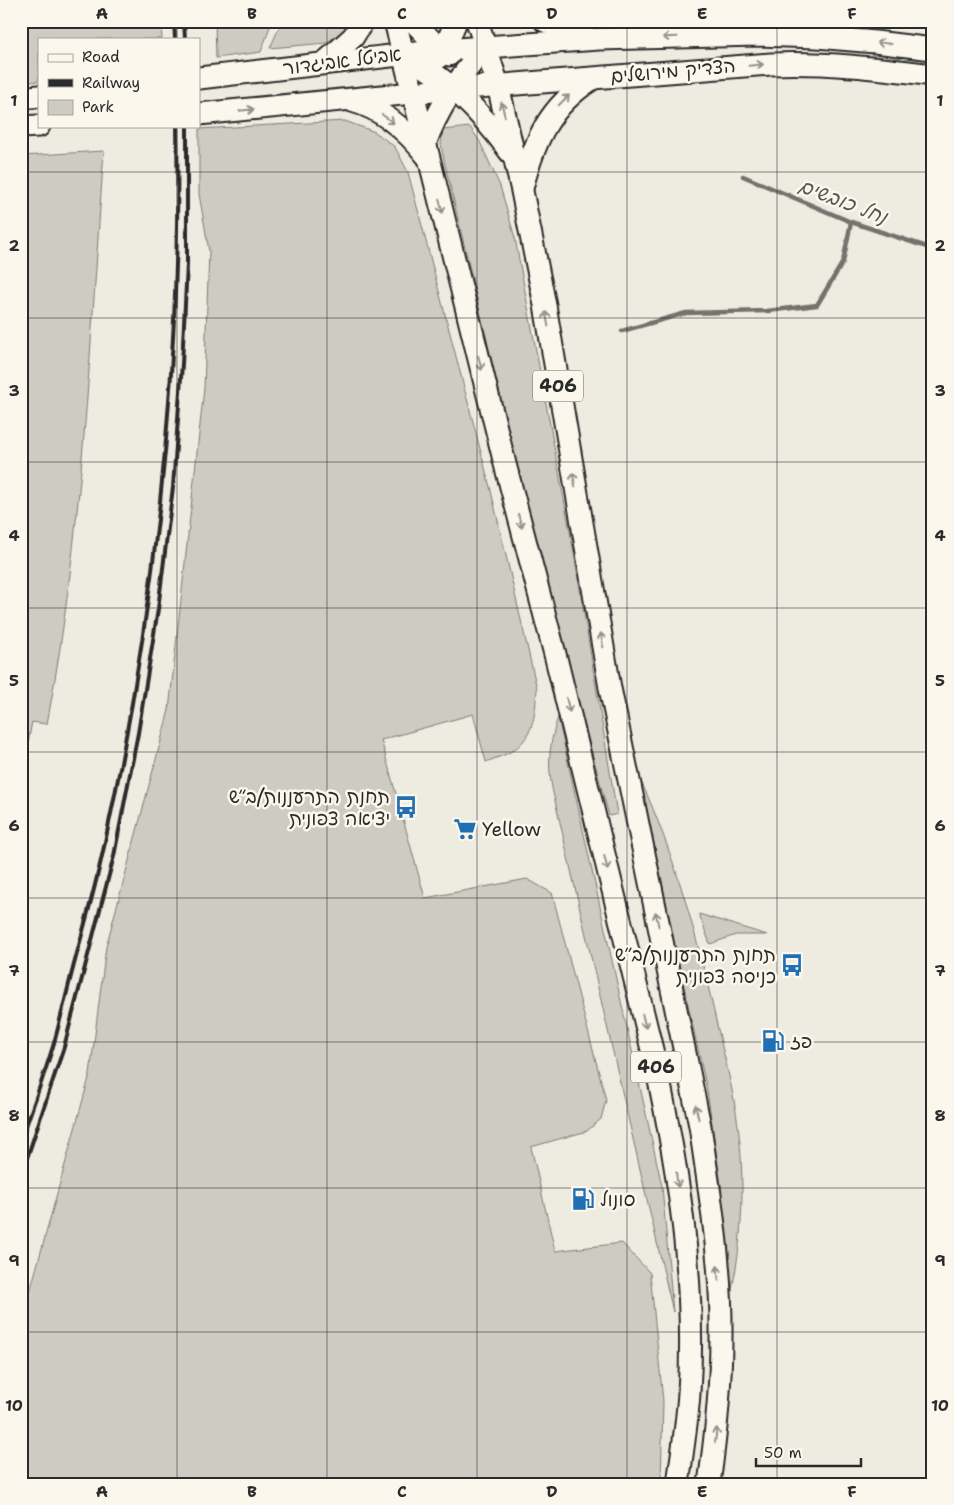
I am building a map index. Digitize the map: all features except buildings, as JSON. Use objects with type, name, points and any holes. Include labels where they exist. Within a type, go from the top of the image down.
[{"type":"main road","points":[[324,63],[353,37],[363,21]]},
{"type":"main road","name":"406","points":[[395,21],[505,464],[556,658],[656,1066],[670,1131],[688,1270],[691,1335],[689,1394],[678,1484]]},
{"type":"main road","points":[[413,21],[443,50],[467,68],[498,85]]},
{"type":"main road","points":[[413,92],[443,50],[456,21]]},
{"type":"main road","name":"406","points":[[477,21],[498,85],[522,191],[545,305],[610,688],[700,1126],[718,1267],[722,1335],[720,1396],[709,1484]]},
{"type":"main road","points":[[545,21],[599,38]]},
{"type":"main road","name":"הצדיק מירושלים","points":[[486,46],[599,38],[703,36],[817,37],[933,50]]},
{"type":"main road","points":[[427,151],[430,130],[453,89],[467,68],[486,46]]},
{"type":"main road","name":"אביטל אביגדור","points":[[200,78],[486,46]]},
{"type":"main road","points":[[403,54],[430,70],[453,89],[490,126],[515,158]]},
{"type":"main road","name":"הצדיק מירושלים","points":[[413,92],[770,64],[815,63],[872,67],[933,76]]},
{"type":"main road","points":[[522,191],[536,147],[551,116],[568,96],[594,78]]},
{"type":"main road","name":"אביטל אביגדור","points":[[200,114],[413,92]]},
{"type":"main road","points":[[21,98],[38,96]]},
{"type":"main road","points":[[344,100],[360,103],[380,112],[427,151]]},
{"type":"main road","points":[[21,127],[38,126]]},
{"type":"green space","points":[[21,21],[161,21],[162,38],[38,38],[38,81],[21,83]]},
{"type":"green space","points":[[215,21],[272,21],[261,52],[216,58]]},
{"type":"green space","points":[[282,21],[353,21],[351,26],[326,43],[270,48]]},
{"type":"green space","points":[[345,121],[375,132],[395,147],[408,172],[491,491],[537,689],[533,722],[527,737],[512,751],[486,762],[473,714],[381,740],[425,898],[527,879],[552,893],[606,1100],[601,1119],[587,1131],[531,1147],[555,1251],[622,1243],[650,1273],[663,1401],[661,1484],[21,1484],[21,1324],[90,1074],[106,947],[169,710],[204,388],[209,251],[199,194],[199,129]]},
{"type":"green space","points":[[470,127],[480,142],[500,186],[515,238],[574,553],[617,814],[609,816],[533,534],[444,160],[441,144],[443,130]]},
{"type":"green space","points":[[104,151],[84,438],[69,582],[47,724],[32,722],[21,780],[21,156]]},
{"type":"green space","points":[[558,717],[662,1186],[673,1312],[552,788],[550,752]]},
{"type":"green space","points":[[641,781],[675,867],[693,926],[734,1100],[741,1155],[742,1200],[739,1246],[732,1289],[721,1185],[707,1090]]},
{"type":"green space","points":[[699,914],[767,935],[736,935],[710,944]]},
{"type":"waterway","name":"נחל כובשים","points":[[743,176],[851,222],[933,249]]},
{"type":"waterway","points":[[622,331],[686,313],[767,311],[817,305],[843,262],[851,222]]},
{"type":"railway","points":[[174,21],[175,38]]},
{"type":"railway","points":[[184,21],[185,38]]},
{"type":"railway","points":[[21,1141],[54,1043],[98,871],[123,754],[138,665],[162,486],[169,396],[175,306],[177,128]]},
{"type":"railway","points":[[21,1176],[64,1047],[114,856],[138,733],[158,609],[173,487],[182,364],[187,264],[187,128]]},
{"type":"place","name":"תחנת התרעננות/ב״ש יציאה צפונית","points":[[406,807]]},
{"type":"place","name":"Yellow","points":[[465,829]]},
{"type":"place","name":"תחנת התרעננות/ב״ש כניסה צפונית","points":[[792,965]]},
{"type":"place","name":"פז","points":[[773,1041]]},
{"type":"place","name":"סונול","points":[[583,1199]]}]
